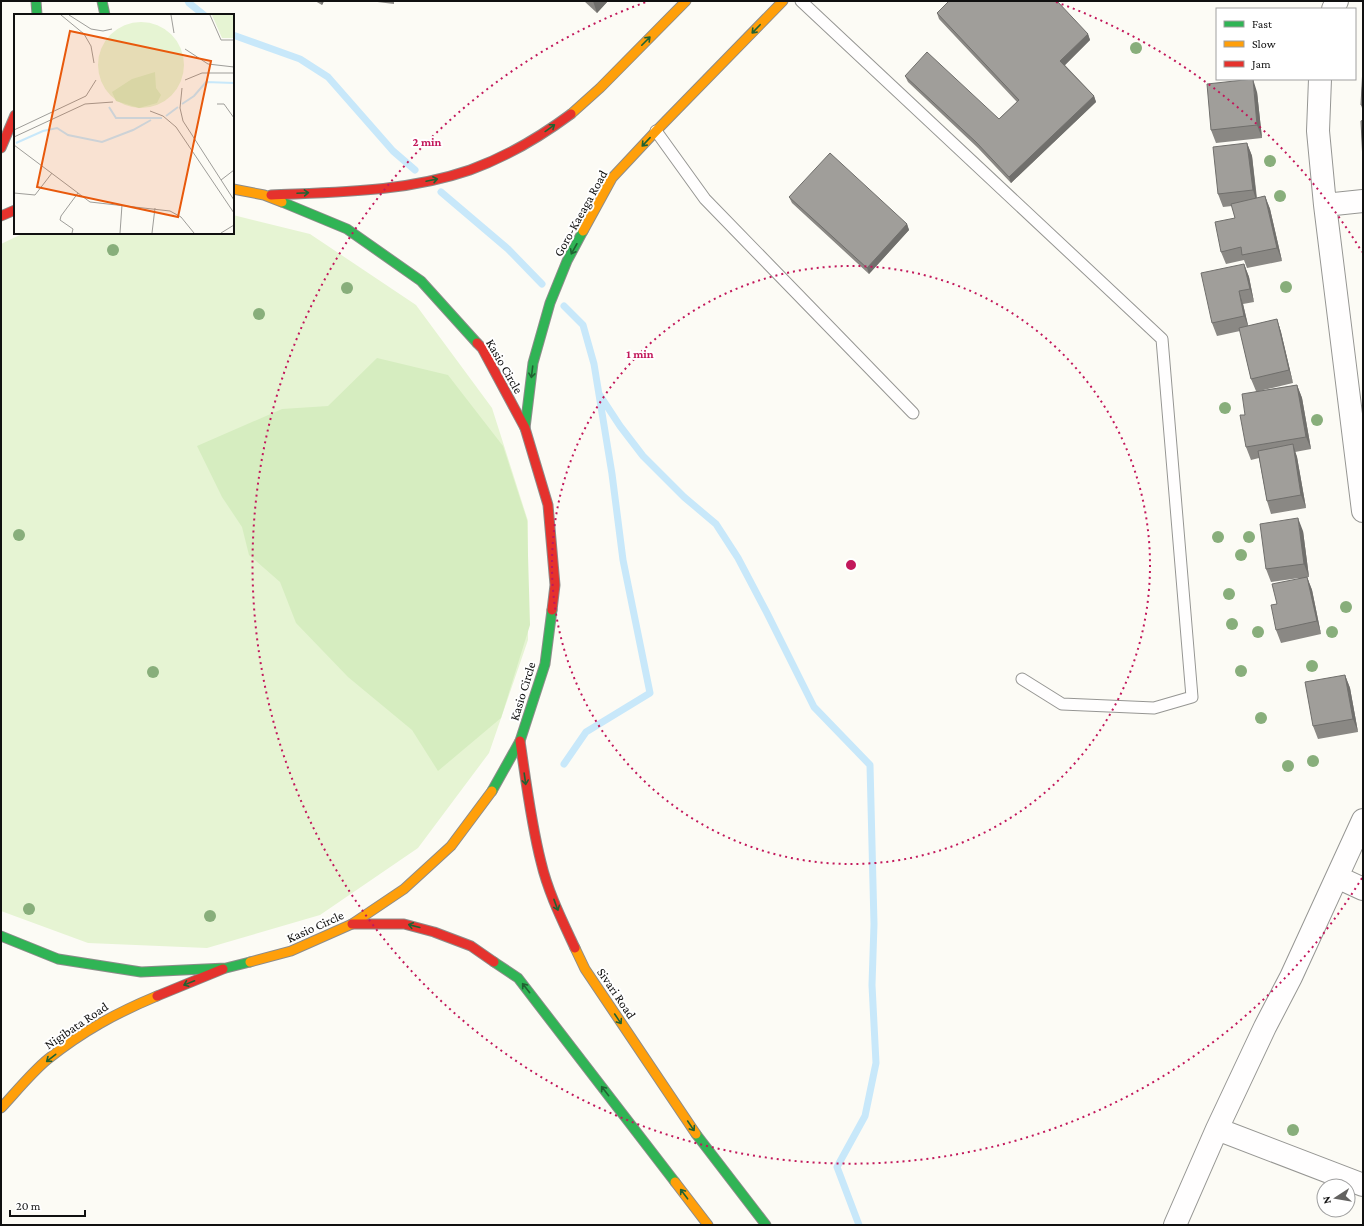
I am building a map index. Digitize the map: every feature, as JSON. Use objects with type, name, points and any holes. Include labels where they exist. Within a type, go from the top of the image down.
[{"type":"main road","points":[[36,1],[37,14]]},
{"type":"main road","points":[[102,1],[105,14]]},
{"type":"main road","points":[[264,195],[363,190],[404,186],[451,176],[486,164],[523,147],[592,96],[686,1]]},
{"type":"main road","name":"Goro-Kaeaga Road","points":[[525,428],[533,362],[550,302],[568,261],[612,178],[783,1]]},
{"type":"main road","points":[[1,148],[14,117]]},
{"type":"main road","name":"Kasio Circle","points":[[1,936],[58,959],[142,972],[226,968],[291,951],[352,924],[404,889],[451,846],[490,796],[520,741],[545,664],[555,585],[548,505],[525,428],[482,348],[422,281],[347,229],[264,195],[234,189]]},
{"type":"main road","points":[[1,216],[14,210]]},
{"type":"main road","name":"Sivari Road","points":[[520,741],[528,796],[541,862],[557,909],[585,969],[702,1142],[766,1225]]},
{"type":"main road","points":[[352,924],[404,924],[434,932],[472,946],[518,978],[708,1225]]},
{"type":"main road","name":"Nigibata Road","points":[[1,1108],[47,1060],[92,1027],[128,1008],[226,968]]},
{"type":"street","points":[[1320,80],[1318,131],[1362,489],[1363,511]]},
{"type":"street","points":[[1326,205],[1363,202]]},
{"type":"street","points":[[1175,1225],[1217,1129],[1265,1027],[1291,977],[1363,820]]},
{"type":"street","points":[[1337,877],[1363,889]]},
{"type":"street","points":[[1217,1129],[1363,1184]]},
{"type":"lane","points":[[801,1],[1162,339],[1192,697],[1154,708],[1062,704],[1022,679]]},
{"type":"lane","points":[[656,131],[705,199],[913,413]]},
{"type":"green space","points":[[234,215],[310,234],[416,305],[492,408],[528,521],[528,640],[489,753],[418,848],[320,915],[207,948],[88,943],[1,911],[1,244],[22,234],[234,234]]},
{"type":"green space","points":[[377,358],[448,375],[503,446],[527,520],[530,625],[501,718],[438,771],[412,730],[348,677],[296,623],[280,582],[249,555],[242,527],[222,497],[197,446],[282,409],[328,406]]},
{"type":"building","points":[[949,1],[1057,1],[1088,34],[1060,61],[1094,96],[1009,177],[976,142],[905,76],[927,52],[999,119],[1019,100],[937,13]]},
{"type":"building","points":[[1363,67],[1363,105],[1361,105]]},
{"type":"building","points":[[1253,80],[1257,125],[1211,130],[1207,84]]},
{"type":"building","points":[[1363,120],[1363,162],[1361,121]]},
{"type":"building","points":[[1247,143],[1253,190],[1218,194],[1213,147]]},
{"type":"building","points":[[830,153],[907,224],[867,268],[789,197]]},
{"type":"building","points":[[1265,196],[1277,248],[1242,255],[1241,247],[1221,252],[1215,222],[1235,218],[1231,204]]},
{"type":"building","points":[[1244,264],[1250,289],[1239,291],[1244,316],[1212,323],[1201,273]]},
{"type":"building","points":[[1277,319],[1289,370],[1251,379],[1239,328]]},
{"type":"building","points":[[1297,385],[1306,437],[1246,447],[1240,415],[1245,415],[1242,394]]},
{"type":"building","points":[[1293,444],[1301,495],[1267,501],[1258,451]]},
{"type":"building","points":[[1298,518],[1304,564],[1266,569],[1260,524]]},
{"type":"building","points":[[1307,577],[1317,621],[1276,630],[1271,605],[1277,604],[1272,584]]},
{"type":"building","points":[[1345,675],[1353,719],[1313,726],[1305,682]]},
{"type":"waterway","points":[[188,1],[203,14]]},
{"type":"waterway","points":[[234,35],[300,59],[328,77],[393,151],[415,170]]},
{"type":"waterway","points":[[441,192],[508,249],[542,284]]},
{"type":"waterway","points":[[564,306],[583,325],[594,364],[612,474],[623,560],[650,693],[586,732],[564,764]]},
{"type":"waterway","points":[[599,394],[620,426],[643,456],[684,497],[716,524],[738,558],[814,707],[870,765],[874,924],[872,985],[876,1063],[865,1116],[837,1167],[859,1225]]},
{"type":"traffic: fast","points":[[36,1],[37,14]]},
{"type":"traffic: fast","points":[[102,1],[105,14]]},
{"type":"traffic: fast","points":[[282,202],[347,229],[421,281],[477,343]]},
{"type":"traffic: fast","points":[[525,428],[533,363],[550,303],[567,261],[583,231]]},
{"type":"traffic: fast","points":[[492,791],[520,741],[545,664],[552,610]]},
{"type":"traffic: fast","points":[[1,936],[58,959],[141,972],[226,968],[250,962]]},
{"type":"traffic: fast","points":[[494,962],[518,978],[675,1182]]},
{"type":"traffic: fast","points":[[696,1134],[766,1225]]},
{"type":"traffic: slow","points":[[571,114],[600,88],[686,1]]},
{"type":"traffic: slow","points":[[583,231],[612,178],[783,1]]},
{"type":"traffic: slow","points":[[234,189],[264,195],[282,202]]},
{"type":"traffic: slow","points":[[250,962],[291,951],[352,924],[404,889],[451,846],[492,791]]},
{"type":"traffic: slow","points":[[575,948],[585,969],[696,1134]]},
{"type":"traffic: slow","points":[[1,1108],[36,1070],[61,1049],[100,1023],[157,996]]},
{"type":"traffic: slow","points":[[675,1182],[708,1225]]},
{"type":"traffic: jam","points":[[271,195],[372,190],[421,183],[446,177],[470,170],[510,153],[547,131],[571,114]]},
{"type":"traffic: jam","points":[[1,148],[14,117]]},
{"type":"traffic: jam","points":[[1,216],[14,210]]},
{"type":"traffic: jam","points":[[477,343],[482,348],[525,428],[548,505],[555,585],[552,610]]},
{"type":"traffic: jam","points":[[520,741],[537,847],[547,884],[575,948]]},
{"type":"traffic: jam","points":[[352,924],[404,924],[434,932],[471,946],[494,962]]},
{"type":"traffic: jam","points":[[157,996],[223,969]]}]
